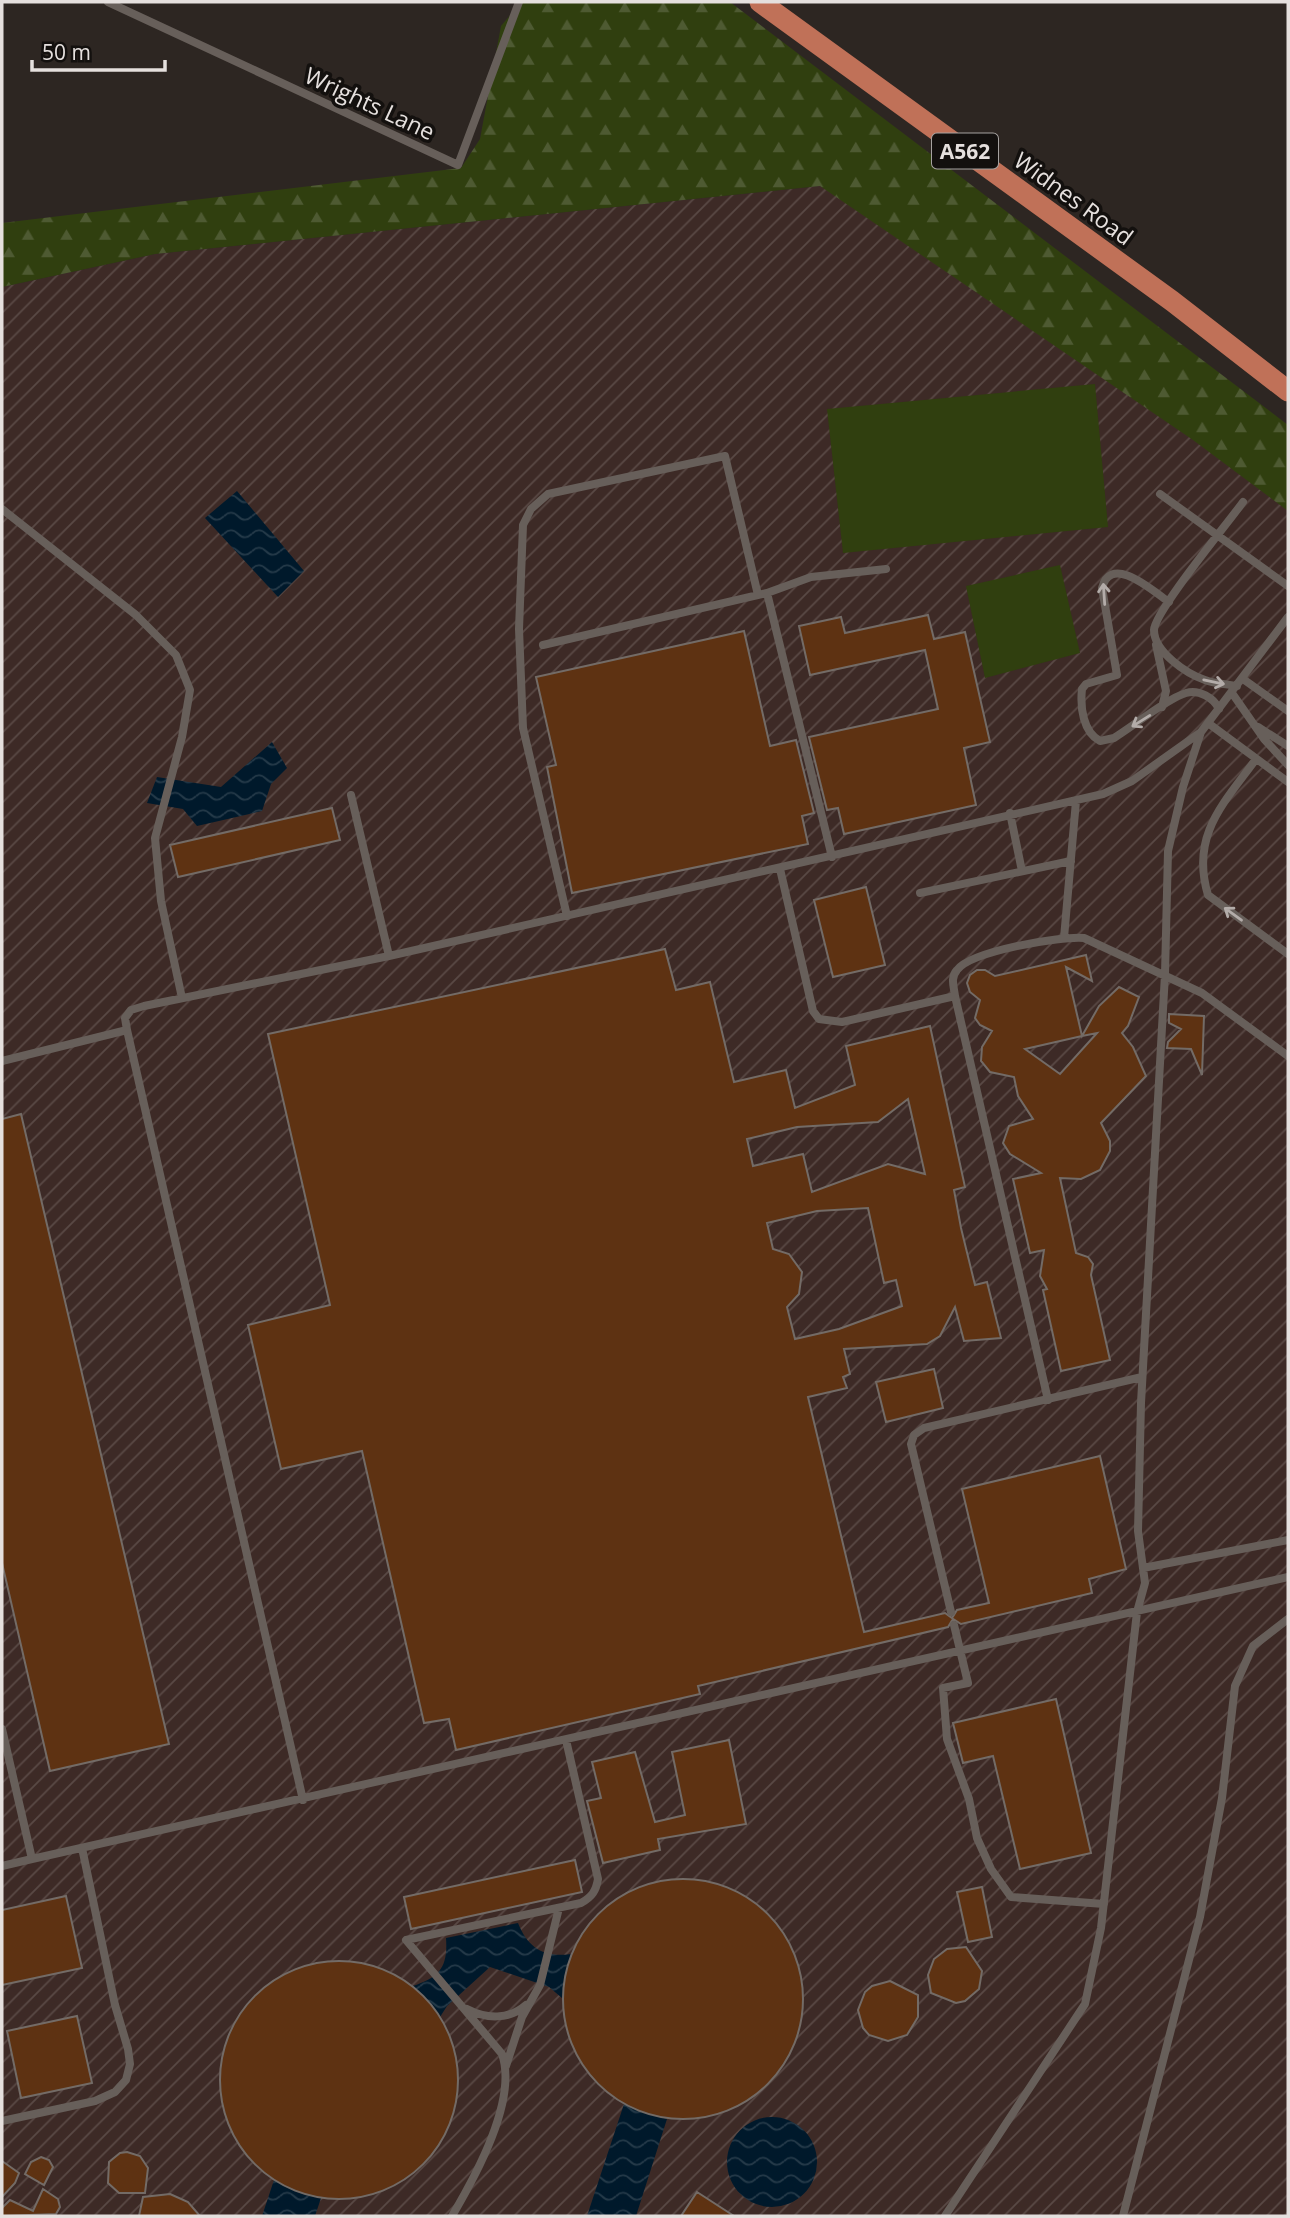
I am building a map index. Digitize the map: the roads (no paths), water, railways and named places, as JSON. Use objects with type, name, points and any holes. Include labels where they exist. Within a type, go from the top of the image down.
[{"type":"main road","name":"Widnes Road","points":[[760,2],[1171,301],[1288,391]]},
{"type":"lane","name":"Wrights Lane","points":[[108,2],[458,165],[519,2]]},
{"type":"lane","points":[[567,916],[523,728],[520,561],[523,525],[531,509],[548,494],[725,456],[832,857]]},
{"type":"lane","points":[[1160,494],[1288,586]]},
{"type":"lane","points":[[1161,709],[1167,691],[1154,628],[1169,602],[1243,502]]},
{"type":"lane","points":[[2,509],[136,615],[176,655],[190,690],[182,737],[155,838],[161,901],[182,998]]},
{"type":"lane","points":[[543,645],[763,594],[811,577],[886,569]]},
{"type":"lane","points":[[1169,602],[1130,575],[1111,574],[1104,579],[1102,587],[1117,675],[1086,684],[1082,689],[1080,699],[1086,727],[1092,737],[1100,741],[1114,738],[1188,692],[1204,694],[1216,701],[1219,709]]},
{"type":"lane","points":[[303,1800],[127,1030],[125,1018],[131,1010],[389,956],[780,869],[1010,813],[1076,801],[1132,781],[1201,732],[1288,617]]},
{"type":"lane","points":[[1156,642],[1161,651],[1196,676],[1237,686],[1288,711]]},
{"type":"lane","points":[[1237,686],[1254,725],[1288,765]]},
{"type":"lane","points":[[1208,723],[1288,782]]},
{"type":"lane","points":[[1254,725],[1288,746]]},
{"type":"lane","points":[[944,2216],[1085,2004],[1104,1904],[1137,1612],[1145,1583],[1138,1531],[1142,1377],[1165,974],[1167,851],[1182,787],[1201,732]]},
{"type":"lane","points":[[1256,759],[1210,823],[1204,856],[1205,883],[1208,895],[1288,954]]},
{"type":"lane","points":[[351,795],[389,956]]},
{"type":"lane","points":[[1064,938],[1076,801]]},
{"type":"lane","points":[[1010,813],[1021,871]]},
{"type":"lane","points":[[920,893],[1071,861]]},
{"type":"lane","points":[[780,869],[813,1011],[819,1019],[842,1022],[955,996]]},
{"type":"lane","points":[[1048,1400],[955,996],[952,980],[955,971],[973,958],[1064,938],[1084,938],[1202,993],[1288,1056]]},
{"type":"lane","points":[[2,1061],[127,1030]]},
{"type":"lane","points":[[951,1612],[911,1444],[914,1436],[924,1427],[1142,1377]]},
{"type":"lane","points":[[1143,1568],[1288,1540]]},
{"type":"lane","points":[[2,1866],[1288,1577]]},
{"type":"lane","points":[[1123,2216],[1200,1917],[1222,1798],[1235,1686],[1253,1646],[1288,1619]]},
{"type":"lane","points":[[954,1625],[968,1683],[943,1688],[947,1739],[969,1799],[977,1838],[990,1869],[1011,1897],[1104,1904]]},
{"type":"lane","points":[[2,1730],[32,1859]]},
{"type":"lane","points":[[506,2066],[502,2054],[406,1940],[559,1908],[590,1898],[597,1889],[598,1879],[566,1740]]},
{"type":"lane","points":[[2,2121],[95,2101],[115,2092],[126,2080],[130,2064],[128,2049],[115,2005],[82,1848]]},
{"type":"lane","points":[[452,2216],[477,2173],[489,2143],[502,2097],[506,2066],[531,2001],[540,1985],[559,1908]]},
{"type":"lane","points":[[463,2008],[492,2017],[517,2014],[531,2001]]},
{"type":"water","points":[[237,491],[304,571],[278,597],[205,518]]},
{"type":"water","points":[[272,742],[287,768],[271,784],[262,811],[197,826],[183,809],[147,803],[157,777],[221,787]]},
{"type":"water","points":[[518,1923],[527,1939],[538,1949],[545,1953],[571,1954],[562,1998],[549,1987],[490,1967],[447,2006],[440,2017],[413,1986],[436,1975],[444,1964],[446,1938]]},
{"type":"water","points":[[624,2104],[667,2119],[636,2216],[587,2216]]},
{"type":"water","points":[[772,2117],[789,2120],[804,2130],[814,2145],[817,2162],[814,2179],[804,2194],[789,2204],[772,2207],[755,2204],[740,2194],[730,2179],[727,2162],[730,2145],[740,2130],[755,2120]]},
{"type":"water","points":[[274,2180],[298,2192],[321,2198],[315,2216],[262,2216]]}]
